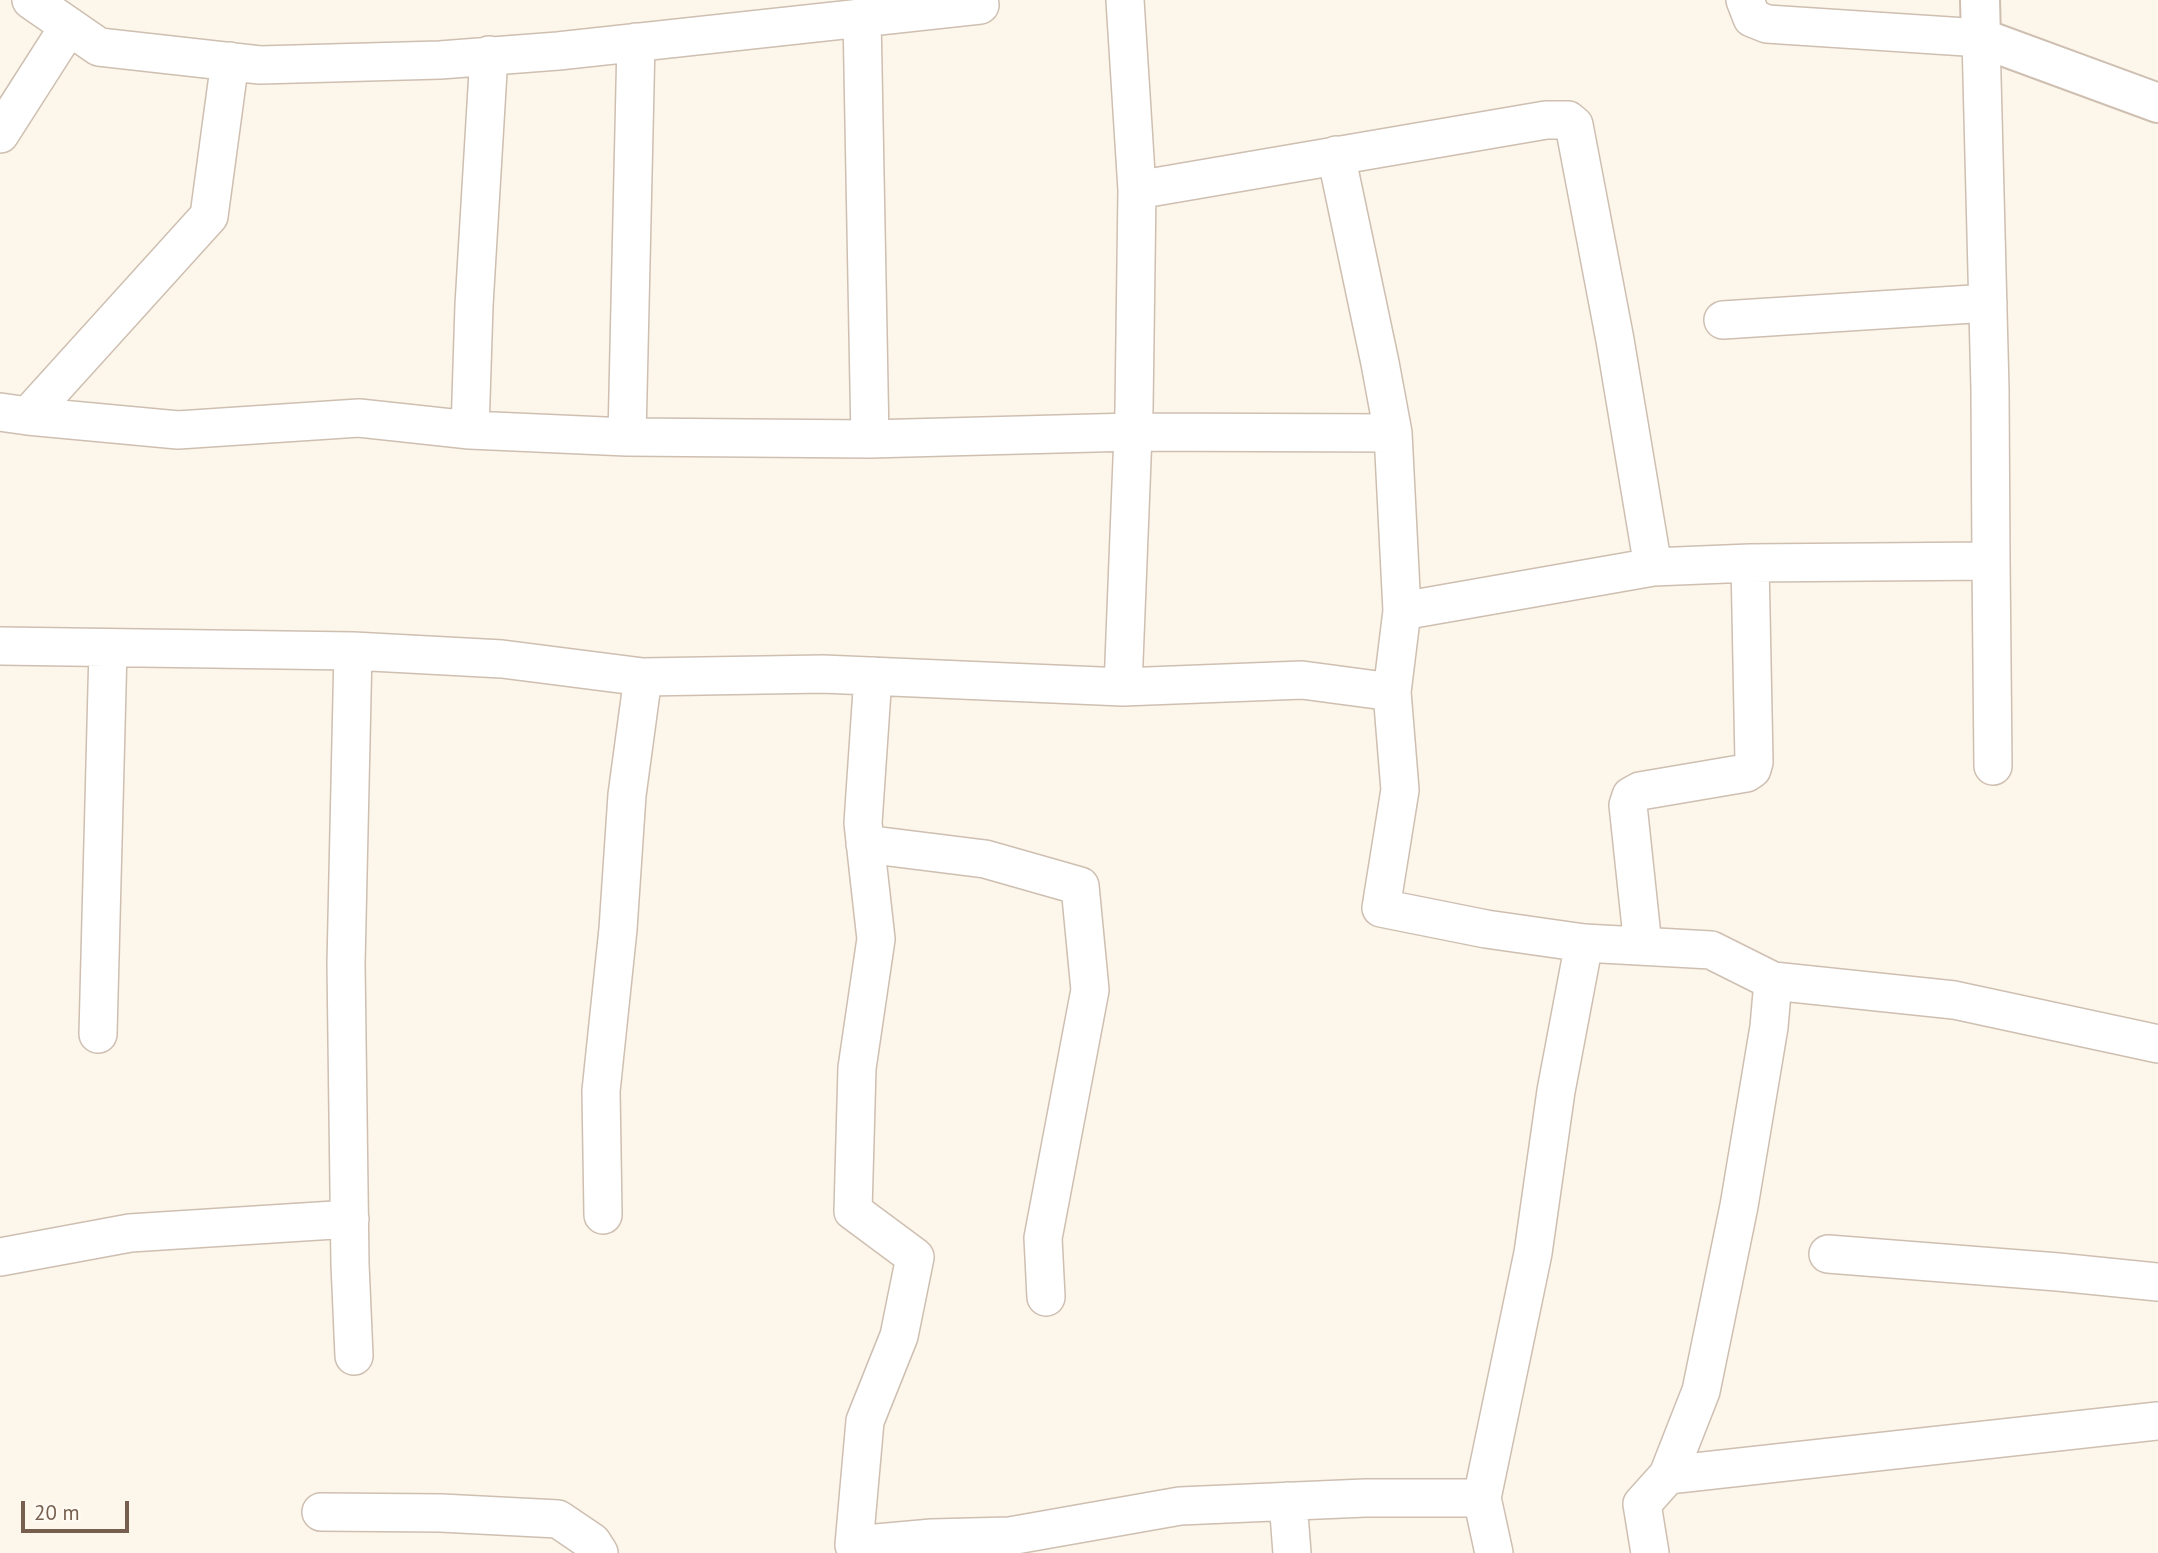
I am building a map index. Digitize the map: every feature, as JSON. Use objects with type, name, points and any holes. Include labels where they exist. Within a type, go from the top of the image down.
[{"type":"street","points":[[31,0],[99,47],[260,65],[440,60],[980,5]]},
{"type":"street","points":[[1124,687],[1137,190],[1125,0]]},
{"type":"street","points":[[1745,0],[1752,18],[1768,24],[1980,38],[2158,103]]},
{"type":"street","points":[[1980,0],[1988,303],[1993,766]]},
{"type":"street","points":[[862,16],[870,439]]},
{"type":"street","points":[[0,134],[69,26]]},
{"type":"street","points":[[627,437],[636,42]]},
{"type":"street","points":[[470,430],[474,305],[489,55]]},
{"type":"street","points":[[14,414],[209,216],[230,61]]},
{"type":"street","points":[[1137,190],[1546,120],[1568,120],[1574,125],[1615,340],[1653,567]]},
{"type":"street","points":[[1336,155],[1393,433],[1402,611],[1392,692],[1400,790],[1381,908],[1486,929],[1584,943],[1712,950],[1773,981],[1954,1000],[2158,1044]]},
{"type":"street","points":[[1723,320],[1988,303]]},
{"type":"street","points":[[14,414],[178,430],[359,418],[470,430],[627,437],[870,439],[1132,432],[1393,433]]},
{"type":"street","points":[[1402,611],[1653,567],[1750,563],[1991,561]]},
{"type":"street","points":[[1643,946],[1628,805],[1631,796],[1640,791],[1746,773],[1752,769],[1754,762],[1750,563]]},
{"type":"street","points":[[0,646],[353,651],[502,659],[643,677],[822,674],[1124,687],[1302,680],[1392,692]]},
{"type":"street","points":[[98,1034],[108,649]]},
{"type":"street","points":[[353,651],[346,964],[354,1356]]},
{"type":"street","points":[[873,676],[863,823],[876,939],[857,1068],[853,1211],[915,1257],[899,1336],[865,1421],[853,1545],[932,1538],[1010,1536],[1180,1506],[1365,1498],[1482,1498]]},
{"type":"street","points":[[603,1215],[601,1091],[618,929],[627,795],[643,677]]},
{"type":"street","points":[[865,844],[985,859],[1080,886],[1090,990],[1043,1238],[1046,1297]]},
{"type":"street","points":[[1494,1553],[1482,1498],[1533,1253],[1556,1091],[1584,943]]},
{"type":"street","points":[[1650,1553],[1642,1504],[1668,1475],[1701,1391],[1739,1206],[1769,1027],[1773,981]]},
{"type":"street","points":[[0,1257],[130,1233],[350,1219]]},
{"type":"street","points":[[1828,1254],[2158,1282]]},
{"type":"street","points":[[1668,1475],[2158,1421]]},
{"type":"street","points":[[1288,1501],[1292,1553]]},
{"type":"street","points":[[321,1512],[441,1513],[558,1519],[592,1542],[599,1553]]}]
